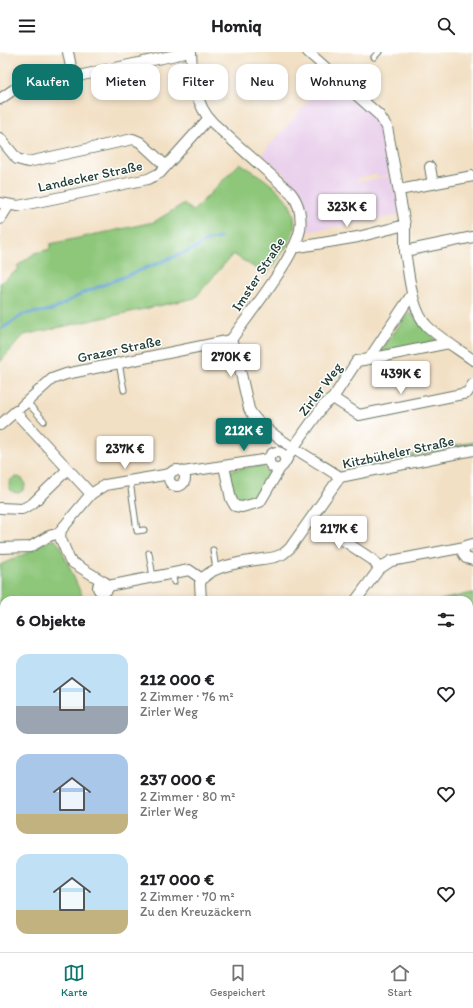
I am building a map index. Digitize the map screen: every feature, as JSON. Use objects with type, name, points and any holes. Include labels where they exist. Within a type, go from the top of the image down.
[{"type":"street","points":[[68,52],[70,64]]},
{"type":"street","points":[[83,74],[152,56],[191,52]]},
{"type":"street","name":"Imster Straße","points":[[191,52],[196,90],[200,105],[208,119],[296,199],[300,211],[300,224],[293,248],[231,340]]},
{"type":"street","points":[[308,52],[384,120],[389,135],[405,225],[405,251],[412,294],[420,316],[427,326],[473,360]]},
{"type":"street","points":[[318,52],[320,62]]},
{"type":"street","points":[[1,95],[12,90]]},
{"type":"street","name":"Landecker Straße","points":[[4,204],[18,206],[148,180],[160,173],[208,119]]},
{"type":"street","points":[[0,138],[17,159],[28,162],[133,139],[140,142],[166,166]]},
{"type":"street","points":[[430,167],[433,184]]},
{"type":"street","points":[[399,190],[473,176]]},
{"type":"street","points":[[0,219],[4,204]]},
{"type":"street","points":[[293,248],[405,225]]},
{"type":"street","points":[[405,251],[473,237]]},
{"type":"street","name":"Zirler Weg","points":[[224,466],[231,499],[236,506],[242,507],[260,502],[282,465],[323,406],[333,398],[357,361],[369,359],[412,294]]},
{"type":"street","points":[[231,340],[236,352],[252,415],[269,430],[340,477]]},
{"type":"street","name":"Grazer Straße","points":[[0,425],[52,379],[66,374],[231,340]]},
{"type":"street","points":[[369,359],[449,343]]},
{"type":"street","points":[[333,398],[359,415],[467,394],[473,384]]},
{"type":"street","points":[[21,408],[76,483],[91,494]]},
{"type":"street","name":"Kitzbüheler Straße","points":[[202,579],[216,569],[283,554],[290,548],[340,477],[473,450]]},
{"type":"street","points":[[279,452],[283,455],[282,465],[271,467],[269,459],[272,454],[279,452]]},
{"type":"street","points":[[200,596],[199,588],[202,579],[189,570],[173,578],[153,577],[106,584],[70,561],[60,533],[62,528],[91,494],[105,486],[170,474],[177,470],[183,472],[269,459]]},
{"type":"street","points":[[4,507],[22,509],[32,504],[67,470]]},
{"type":"street","points":[[170,474],[170,482],[177,487],[185,483],[186,478],[183,472]]},
{"type":"street","points":[[311,519],[374,560],[379,569]]},
{"type":"street","points":[[0,548],[30,547],[49,536],[60,533]]},
{"type":"street","points":[[359,596],[379,569],[391,562],[401,558],[469,545]]},
{"type":"street","points":[[469,545],[463,550],[464,556],[468,560],[473,560]]},
{"type":"lane","points":[[374,57],[379,52]]},
{"type":"lane","points":[[119,363],[124,390]]},
{"type":"lane","points":[[21,408],[44,421]]},
{"type":"lane","points":[[130,481],[137,531],[144,530]]},
{"type":"lane","points":[[213,550],[216,569]]},
{"type":"lane","points":[[149,553],[153,577]]},
{"type":"shaded area","points":[[309,100],[358,100],[382,124],[392,174],[378,177],[376,174],[357,178],[358,182],[392,176],[400,215],[307,232],[301,197],[296,185],[262,154]]},
{"type":"green space","points":[[240,163],[260,176],[280,192],[288,202],[293,212],[294,223],[290,241],[266,275],[233,254],[195,298],[24,335],[0,362],[0,283],[19,269],[17,266],[35,253],[50,249],[50,244],[154,222],[183,204],[193,211]]},
{"type":"green space","points":[[409,312],[437,341],[380,352]]},
{"type":"green space","points":[[473,442],[473,444],[355,468],[354,466]]},
{"type":"green space","points":[[262,465],[269,474],[257,495],[236,500],[229,471]]},
{"type":"green space","points":[[17,477],[24,482],[25,485],[20,492],[17,493],[10,488],[9,485],[14,478]]},
{"type":"green space","points":[[50,540],[55,540],[59,544],[82,596],[0,596],[0,565],[33,550]]},
{"type":"green space","points":[[473,593],[473,596],[459,596]]},
{"type":"waterway","points":[[3,328],[24,314],[53,310],[83,293],[196,248],[206,241],[220,238]]}]
